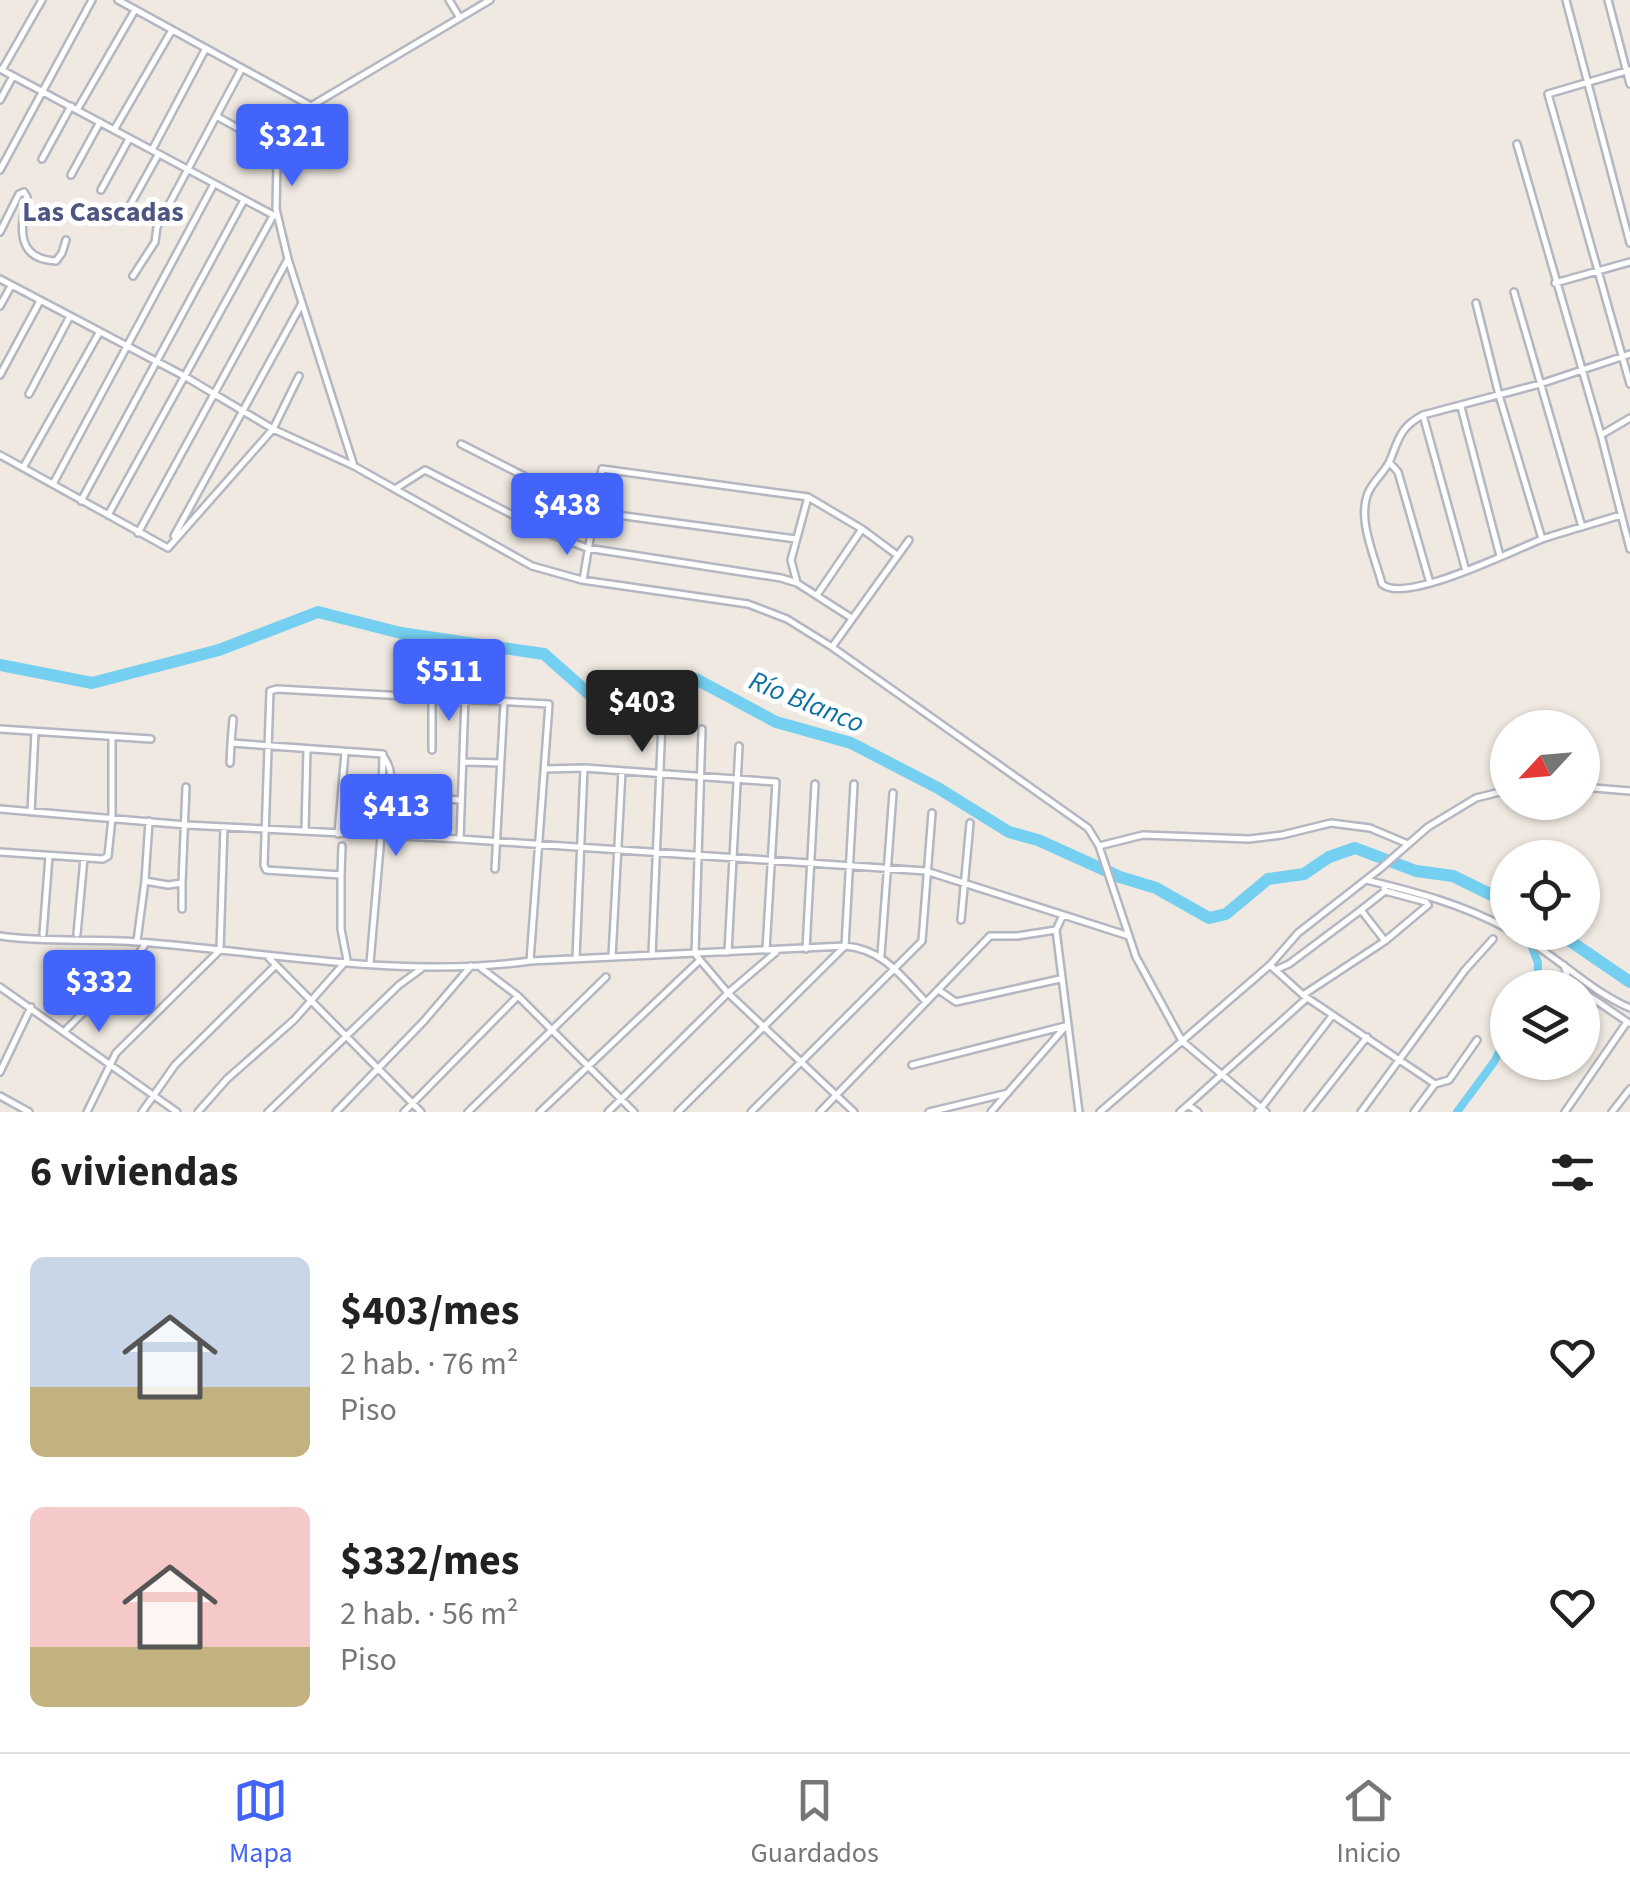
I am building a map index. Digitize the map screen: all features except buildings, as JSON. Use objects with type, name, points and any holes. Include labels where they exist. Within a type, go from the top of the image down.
[{"type":"street","points":[[42,0],[1,70],[276,216]]},
{"type":"street","points":[[0,170],[92,0]]},
{"type":"street","points":[[118,0],[311,106]]},
{"type":"street","points":[[450,0],[460,18]]},
{"type":"street","points":[[354,466],[276,216],[275,184],[281,152],[289,134],[311,106],[490,0]]},
{"type":"street","points":[[1566,0],[1630,242]]},
{"type":"street","points":[[1608,0],[1630,84]]},
{"type":"street","points":[[42,160],[135,10]]},
{"type":"street","points":[[114,130],[172,30]]},
{"type":"street","points":[[152,150],[206,48]]},
{"type":"street","points":[[133,276],[150,252],[157,226],[242,68]]},
{"type":"street","points":[[1628,70],[1548,94],[1630,384]]},
{"type":"street","points":[[0,100],[13,76]]},
{"type":"street","points":[[218,117],[281,152]]},
{"type":"street","points":[[71,175],[100,122]]},
{"type":"street","points":[[101,190],[129,139]]},
{"type":"street","points":[[1517,144],[1630,548]]},
{"type":"street","points":[[128,210],[159,154]]},
{"type":"street","points":[[53,484],[214,184]]},
{"type":"street","points":[[0,232],[19,194],[24,192],[27,196],[20,229],[29,250],[44,260],[56,261],[66,240]]},
{"type":"street","points":[[80,501],[244,200]]},
{"type":"street","points":[[108,516],[276,216]]},
{"type":"street","points":[[138,534],[288,259]]},
{"type":"street","points":[[1556,282],[1630,262]]},
{"type":"street","points":[[0,279],[186,377],[273,428],[354,466],[532,566],[582,580],[748,604],[787,619],[832,647],[1088,828],[1106,865],[1136,957],[1182,1041],[1262,1111],[1332,1016]]},
{"type":"street","points":[[0,306],[11,286]]},
{"type":"street","points":[[1514,292],[1582,526]]},
{"type":"street","points":[[0,375],[40,301]]},
{"type":"street","points":[[1476,303],[1498,395],[1542,540]]},
{"type":"street","points":[[168,548],[302,304]]},
{"type":"street","points":[[29,394],[70,318]]},
{"type":"street","points":[[24,467],[98,333]]},
{"type":"street","points":[[1620,516],[1542,540],[1430,583],[1393,590],[1382,584],[1363,508],[1369,491],[1390,463],[1404,428],[1423,415],[1582,372],[1630,354]]},
{"type":"street","points":[[168,548],[273,428],[299,376]]},
{"type":"street","points":[[1461,407],[1500,556]]},
{"type":"street","points":[[1423,415],[1466,571]]},
{"type":"street","points":[[1601,434],[1630,418]]},
{"type":"street","points":[[461,444],[595,512],[796,539]]},
{"type":"street","points":[[0,455],[168,548]]},
{"type":"street","points":[[1390,463],[1398,472],[1430,583]]},
{"type":"street","points":[[582,580],[602,469],[808,496],[897,555]]},
{"type":"street","points":[[396,489],[425,470],[548,534],[587,548],[796,583],[850,617]]},
{"type":"street","points":[[796,583],[791,568],[808,496]]},
{"type":"street","points":[[817,596],[862,529]]},
{"type":"street","points":[[832,647],[909,540]]},
{"type":"street","points":[[341,875],[266,870],[270,691],[465,697],[549,704],[530,961]]},
{"type":"street","points":[[432,696],[432,750]]},
{"type":"street","points":[[460,839],[465,697]]},
{"type":"street","points":[[495,869],[504,702]]},
{"type":"street","points":[[230,763],[233,719]]},
{"type":"street","points":[[652,955],[662,722]]},
{"type":"street","points":[[0,729],[151,739]]},
{"type":"street","points":[[702,729],[696,856],[697,958],[728,993],[854,1112]]},
{"type":"street","points":[[31,812],[35,732]]},
{"type":"street","points":[[0,852],[108,856],[112,738]]},
{"type":"street","points":[[231,743],[383,754],[381,836],[370,963]]},
{"type":"street","points":[[728,952],[739,746]]},
{"type":"street","points":[[305,830],[306,749]]},
{"type":"street","points":[[338,834],[344,751]]},
{"type":"street","points":[[465,762],[501,762]]},
{"type":"street","points":[[545,769],[584,768],[776,782],[766,950]]},
{"type":"street","points":[[576,958],[584,768]]},
{"type":"street","points":[[612,957],[622,771]]},
{"type":"street","points":[[806,949],[815,784]]},
{"type":"street","points":[[678,1112],[845,946],[854,784]]},
{"type":"street","points":[[182,909],[186,787]]},
{"type":"street","points":[[1600,788],[1630,791]]},
{"type":"street","points":[[881,955],[893,793]]},
{"type":"street","points":[[1100,1112],[1273,968],[1298,932],[1382,868],[1428,826],[1476,798],[1490,794]]},
{"type":"street","points":[[438,798],[460,800]]},
{"type":"street","points":[[0,809],[186,825],[926,870],[1129,936]]},
{"type":"street","points":[[751,1112],[896,970],[924,936],[932,813]]},
{"type":"street","points":[[138,942],[149,821]]},
{"type":"street","points":[[961,920],[970,822]]},
{"type":"street","points":[[1098,846],[1143,836],[1249,839],[1331,824],[1370,828],[1405,847]]},
{"type":"street","points":[[87,1112],[109,1064],[123,1044],[220,950],[224,827]]},
{"type":"street","points":[[342,846],[341,928],[347,960]]},
{"type":"street","points":[[43,934],[49,856]]},
{"type":"street","points":[[77,934],[84,858]]},
{"type":"street","points":[[1180,1112],[1305,997],[1428,905],[1366,880]]},
{"type":"street","points":[[146,881],[182,884]]},
{"type":"street","points":[[1273,968],[1289,964],[1384,888]]},
{"type":"street","points":[[1384,888],[1430,895],[1490,919]]},
{"type":"street","points":[[1361,910],[1384,941]]},
{"type":"street","points":[[1063,915],[1056,930],[1078,1112]]},
{"type":"street","points":[[820,1112],[990,936],[1056,930]]},
{"type":"street","points":[[0,936],[46,942],[138,942],[267,956],[482,968],[576,958],[697,958],[728,952],[845,946],[881,955],[926,1002]]},
{"type":"street","points":[[1360,1112],[1490,942]]},
{"type":"street","points":[[64,1032],[130,968],[146,943]]},
{"type":"street","points":[[608,1112],[728,993],[778,950]]},
{"type":"street","points":[[1547,950],[1612,1000],[1630,1008]]},
{"type":"street","points":[[267,956],[421,1112]]},
{"type":"street","points":[[540,1112],[697,958]]},
{"type":"street","points":[[198,1112],[227,1079],[314,1000],[347,960]]},
{"type":"street","points":[[1563,962],[1565,970]]},
{"type":"street","points":[[142,1112],[153,1092],[224,1012],[276,964]]},
{"type":"street","points":[[406,966],[408,978]]},
{"type":"street","points":[[336,1112],[380,1069],[471,966]]},
{"type":"street","points":[[268,1112],[423,967]]},
{"type":"street","points":[[482,968],[518,996],[634,1112]]},
{"type":"street","points":[[1273,968],[1305,997],[1435,1084]]},
{"type":"street","points":[[468,1112],[606,977]]},
{"type":"street","points":[[939,990],[956,1002],[1060,979]]},
{"type":"street","points":[[0,988],[31,1006],[176,1112]]},
{"type":"street","points":[[404,1112],[518,996]]},
{"type":"street","points":[[1565,1112],[1628,1023],[1600,1003]]},
{"type":"street","points":[[0,1072],[31,1006]]},
{"type":"street","points":[[912,1064],[1066,1026]]},
{"type":"street","points":[[992,1112],[1066,1026]]},
{"type":"street","points":[[1308,1112],[1367,1037]]},
{"type":"street","points":[[1414,1112],[1435,1084],[1448,1080],[1477,1040]]},
{"type":"street","points":[[1612,1112],[1630,1088]]},
{"type":"street","points":[[929,1112],[1008,1092]]},
{"type":"street","points":[[0,1096],[29,1112]]},
{"type":"street","points":[[1188,1105],[1198,1112]]},
{"type":"waterway","name":"Río Blanco","points":[[0,665],[92,683],[219,650],[318,612],[401,633],[544,654],[596,700],[694,678],[776,722],[851,743],[938,788],[1009,832],[1156,888],[1209,918],[1226,914],[1268,879],[1304,874],[1329,857],[1355,848],[1416,871],[1453,876],[1490,894]]},
{"type":"waterway","points":[[1533,950],[1538,970]]},
{"type":"waterway","name":"Río Blanco","points":[[1583,950],[1630,982]]},
{"type":"waterway","points":[[1457,1112],[1490,1067]]},
{"type":"district","name":"Las Cascadas","points":[[103,211]]}]
